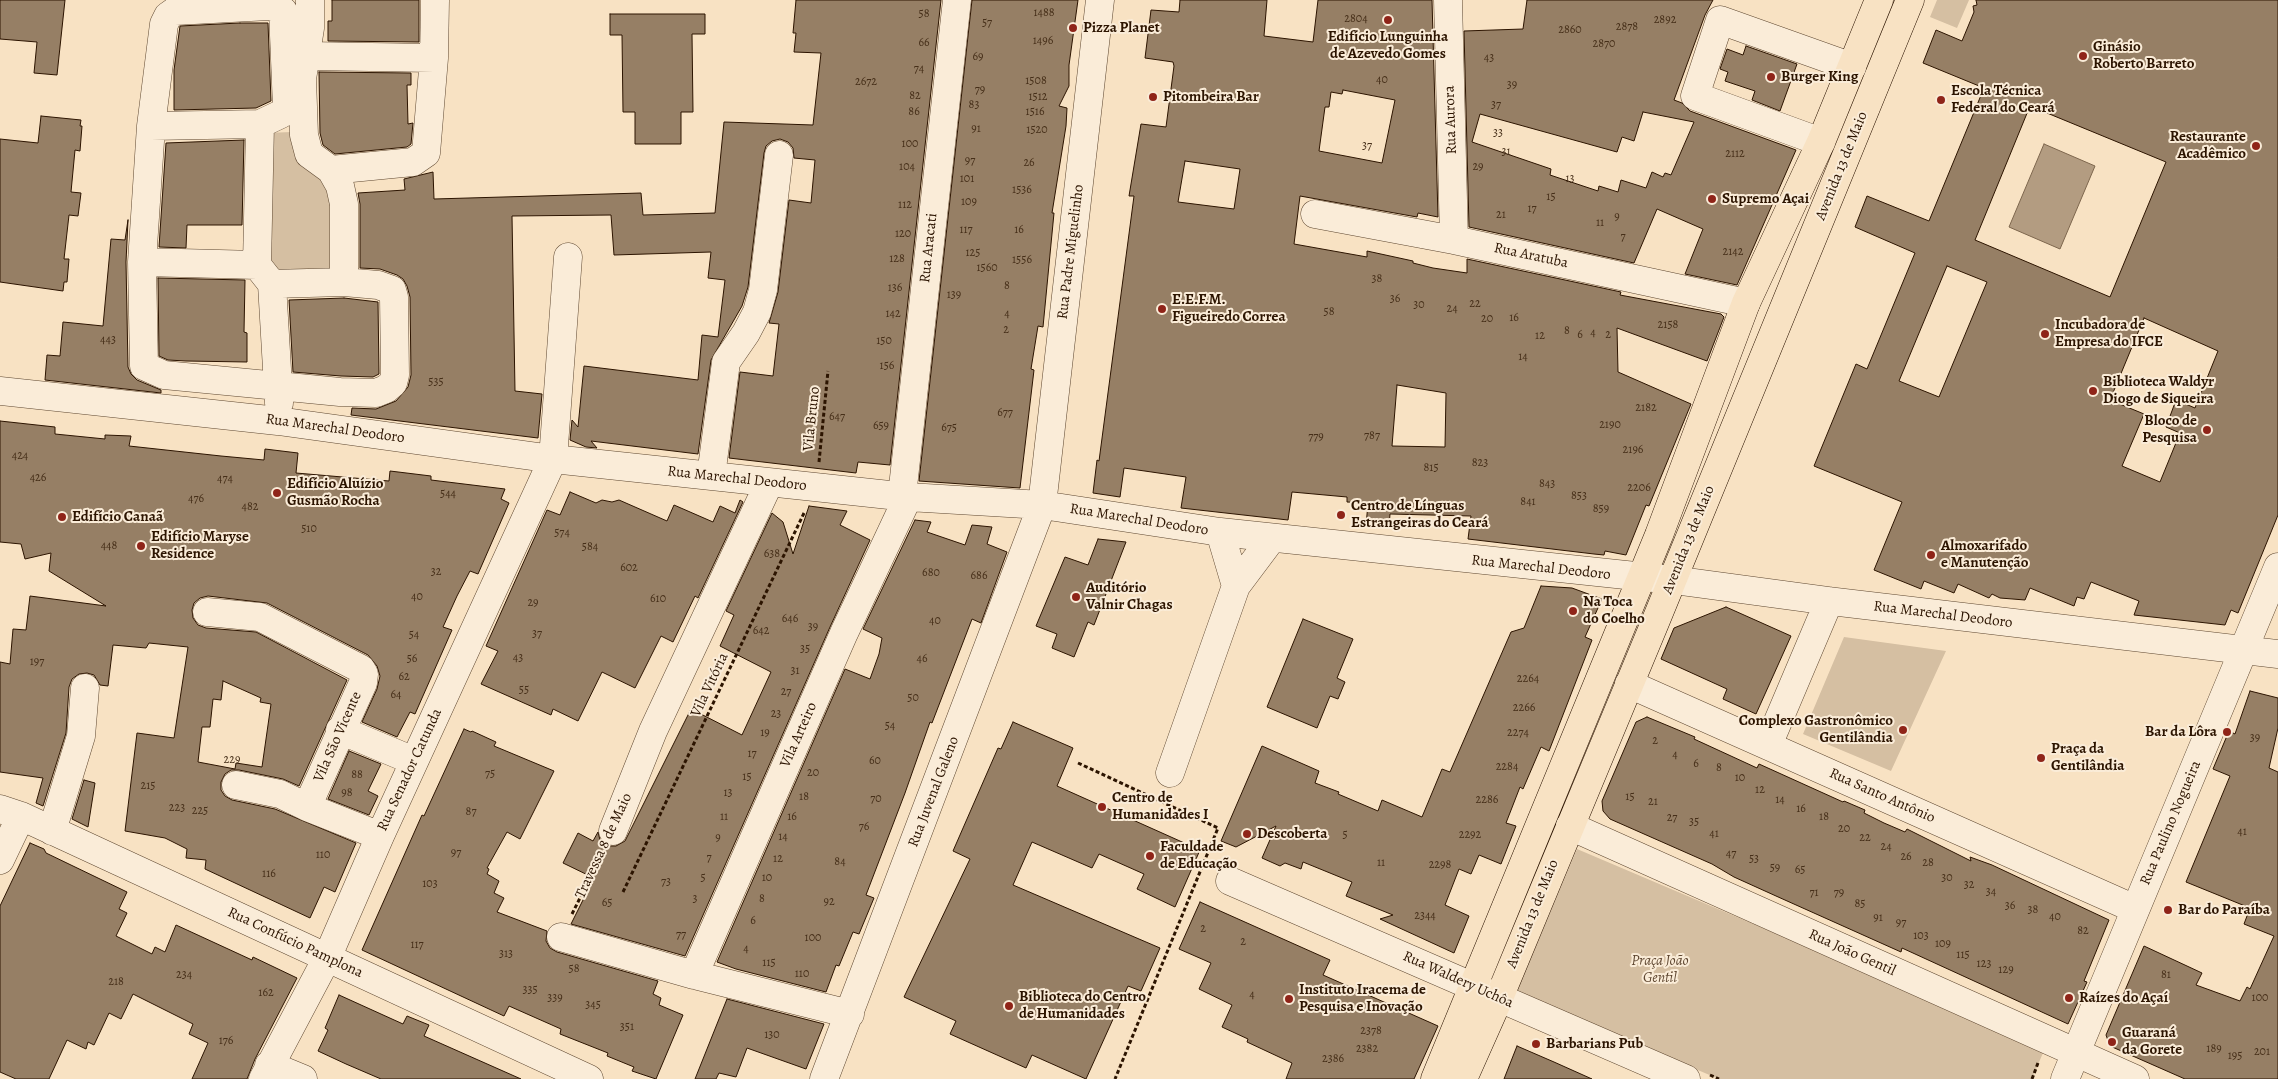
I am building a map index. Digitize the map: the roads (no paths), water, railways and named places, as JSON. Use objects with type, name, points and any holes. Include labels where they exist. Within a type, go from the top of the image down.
[{"type":"main road","name":"Avenida 13 de Maio","points":[[1435,1079],[1641,578],[1746,303],[1821,142],[1879,0]]},
{"type":"main road","name":"Avenida 13 de Maio","points":[[1463,1079],[1499,998],[1673,580],[1910,0]]},
{"type":"street","points":[[310,0],[307,56],[302,79],[304,135],[309,154],[331,170],[340,186],[344,204],[344,282]]},
{"type":"street","points":[[331,170],[413,162],[426,153],[434,58],[435,0]]},
{"type":"street","name":"Rua Aracati","points":[[905,496],[956,0]]},
{"type":"street","name":"Rua Padre Miguelinho","points":[[1042,505],[1100,0]]},
{"type":"street","name":"Rua Aurora","points":[[1448,0],[1454,240]]},
{"type":"street","points":[[142,262],[378,285],[392,290],[394,297],[393,383],[386,389],[376,392],[340,392],[279,404],[164,375],[144,366],[142,262],[151,126],[164,24],[168,16],[175,11],[184,9],[241,4],[277,7],[283,12],[287,108],[281,114],[260,124],[151,126]]},
{"type":"street","points":[[1821,142],[1695,96],[1720,20],[1852,67]]},
{"type":"street","points":[[307,56],[434,58]]},
{"type":"street","points":[[260,124],[264,274],[279,404]]},
{"type":"street","points":[[710,476],[726,362],[746,333],[757,312],[763,290],[779,155]]},
{"type":"street","name":"Rua Aratuba","points":[[1315,214],[1454,240],[1746,303]]},
{"type":"street","points":[[553,460],[568,257]]},
{"type":"street","name":"Rua Marechal Deodoro","points":[[0,392],[279,404],[553,460],[769,482],[817,479],[905,496],[1042,505],[1220,532],[1673,580],[1829,601],[2278,654]]},
{"type":"street","name":"Rua Senador Catunda","points":[[266,1072],[327,958],[414,761],[553,460]]},
{"type":"street","name":"Travessa 8 de Maio","points":[[613,831],[653,731],[769,482]]},
{"type":"street","name":"Vila Arteiro","points":[[694,975],[905,496]]},
{"type":"street","name":"Rua Juvenal Galeno","points":[[824,1079],[1042,505]]},
{"type":"street","points":[[1220,532],[1236,586]]},
{"type":"street","points":[[1170,773],[1236,586],[1272,538]]},
{"type":"street","name":"Rua Paulino Nogueira","points":[[2066,1079],[2278,567]]},
{"type":"street","points":[[1768,744],[1829,601]]},
{"type":"street","name":"Vila São Vicente","points":[[207,612],[260,617],[360,669],[364,674],[363,683],[340,730],[307,807]]},
{"type":"street","name":"Rua Santo Antônio","points":[[1629,684],[1768,744],[2136,909]]},
{"type":"street","points":[[52,831],[81,736],[86,688]]},
{"type":"street","points":[[340,730],[414,761]]},
{"type":"street","points":[[236,784],[280,794],[307,807],[380,836]]},
{"type":"street","points":[[0,860],[10,812]]},
{"type":"street","name":"Rua Confúcio Pamplona","points":[[10,812],[327,958],[547,1070],[590,1079]]},
{"type":"street","name":"Rua João Gentil","points":[[1570,826],[2135,1079]]},
{"type":"street","name":"Rua Waldery Uchôa","points":[[1230,881],[1686,1079]]},
{"type":"street","points":[[561,937],[694,975],[850,1014]]},
{"type":"street","points":[[266,1072],[303,1079]]},
{"type":"place","name":"Edifício Lunguinha de Azevedo Gomes","points":[[1388,20]]},
{"type":"place","name":"Pizza Planet","points":[[1073,28]]},
{"type":"place","name":"Ginásio Roberto Barreto","points":[[2083,56]]},
{"type":"place","name":"Burger King","points":[[1771,77]]},
{"type":"place","name":"Pitombeira Bar","points":[[1153,97]]},
{"type":"place","name":"Escola Técnica Federal do Ceará","points":[[1941,100]]},
{"type":"place","name":"Restaurante Acadêmico","points":[[2256,146]]},
{"type":"place","name":"Supremo Açai","points":[[1712,199]]},
{"type":"place","name":"E.E.F.M. Figueiredo Correa","points":[[1162,309]]},
{"type":"place","name":"Incubadora de Empresa do IFCE","points":[[2045,334]]},
{"type":"place","name":"Biblioteca Waldyr Diogo de Siqueira","points":[[2093,391]]},
{"type":"place","name":"Bloco de Pesquisa","points":[[2207,430]]},
{"type":"place","name":"Edifício Aluízio Gusmão Rocha","points":[[277,493]]},
{"type":"place","name":"Centro de Línguas Estrangeiras do Ceará","points":[[1341,515]]},
{"type":"place","name":"Edifício Canaã","points":[[62,517]]},
{"type":"place","name":"Edifício Maryse Residence","points":[[141,546]]},
{"type":"place","name":"Almoxarifado e Manutenção","points":[[1931,555]]},
{"type":"place","name":"Auditório Valnir Chagas","points":[[1076,597]]},
{"type":"place","name":"Na Toca do Coelho","points":[[1573,611]]},
{"type":"place","name":"Complexo Gastronômico Gentilândia","points":[[1903,730]]},
{"type":"place","name":"Bar da Lôra","points":[[2227,732]]},
{"type":"place","name":"Praça da Gentilândia","points":[[2041,758]]},
{"type":"place","name":"Centro de Humanidades I","points":[[1102,807]]},
{"type":"place","name":"Descoberta","points":[[1247,834]]},
{"type":"place","name":"Faculdade de Educação","points":[[1150,856]]},
{"type":"place","name":"Bar do Paraíba","points":[[2168,910]]},
{"type":"place","name":"Raízes do Açaí","points":[[2069,998]]},
{"type":"place","name":"Instituto Iracema de Pesquisa e Inovação","points":[[1289,999]]},
{"type":"place","name":"Biblioteca do Centro de Humanidades","points":[[1009,1006]]},
{"type":"place","name":"Guaraná da Gorete","points":[[2112,1042]]},
{"type":"place","name":"Barbarians Pub","points":[[1536,1044]]},
{"type":"park label","name":"Praça João Gentil","points":[[1660,970]]}]
